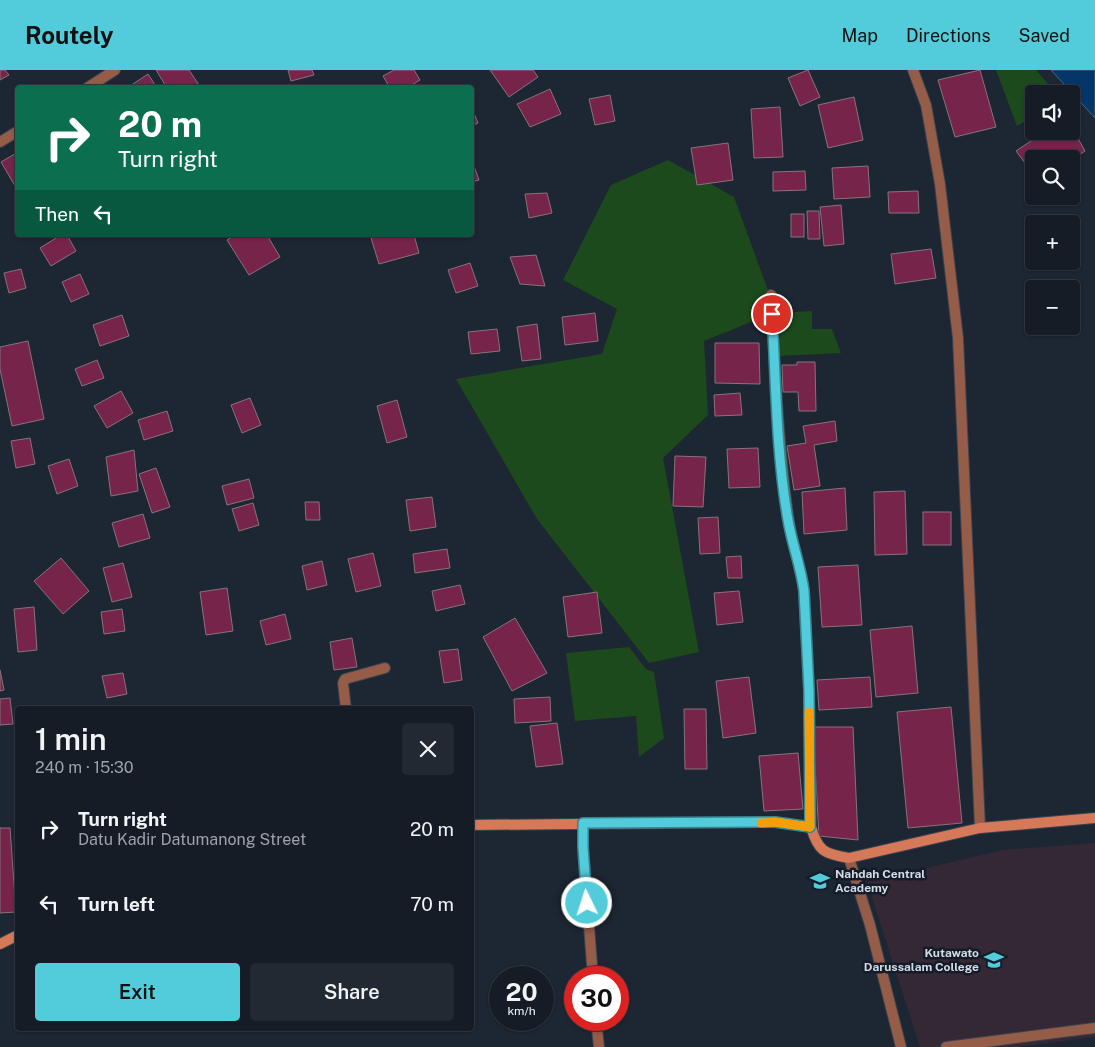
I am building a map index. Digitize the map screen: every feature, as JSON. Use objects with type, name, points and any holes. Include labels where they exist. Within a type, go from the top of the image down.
[{"type":"street","points":[[92,85],[115,70]]},
{"type":"street","points":[[913,70],[926,105],[940,184],[958,338],[980,828]]},
{"type":"street","points":[[0,142],[15,133]]},
{"type":"street","points":[[771,295],[780,446],[788,520],[803,578],[809,690],[810,827],[815,842],[830,854],[849,858],[980,828],[1095,818]]},
{"type":"street","points":[[346,706],[343,683],[345,679],[385,668]]},
{"type":"street","points":[[474,825],[775,822],[810,827]]},
{"type":"street","points":[[583,823],[583,847],[592,966]]},
{"type":"street","points":[[849,858],[870,925],[901,1047]]},
{"type":"street","points":[[0,944],[15,936]]},
{"type":"street","points":[[946,1047],[1095,1028]]},
{"type":"street","points":[[597,1031],[599,1047]]},
{"type":"shaded area","name":"Kutawato Darussalam College","points":[[1095,843],[1095,1037],[1018,1047],[920,1047],[867,882],[1003,850]]},
{"type":"green space","points":[[996,70],[1036,70],[1049,85],[1025,85],[1025,121],[1017,126]]},
{"type":"green space","points":[[668,160],[734,197],[776,312],[704,341],[708,415],[663,458],[699,652],[649,663],[537,519],[456,379],[602,354],[617,309],[563,280],[611,185]]},
{"type":"green space","points":[[812,311],[812,329],[832,329],[841,353],[780,356],[780,313]]},
{"type":"green space","points":[[629,647],[646,669],[654,672],[664,738],[639,757],[636,716],[575,721],[566,653]]},
{"type":"water","points":[[1051,70],[1095,70],[1095,118],[1080,102],[1080,85],[1065,85]]},
{"type":"building","points":[[0,70],[5,70],[9,75],[0,80]]},
{"type":"building","points":[[156,70],[189,70],[199,85],[165,85]]},
{"type":"building","points":[[288,70],[312,70],[314,75],[291,81]]},
{"type":"building","points":[[394,70],[414,70],[420,80],[412,85],[388,85],[383,76]]},
{"type":"building","points":[[490,70],[533,70],[538,77],[509,97]]},
{"type":"building","points":[[808,70],[820,97],[800,106],[788,78]]},
{"type":"building","points":[[980,70],[996,127],[955,137],[938,80]]},
{"type":"building","points":[[148,74],[155,85],[132,85]]},
{"type":"building","points":[[550,89],[561,114],[530,127],[517,104]]},
{"type":"building","points":[[610,95],[615,121],[595,125],[589,99]]},
{"type":"building","points":[[854,97],[863,140],[828,148],[818,105]]},
{"type":"building","points":[[780,107],[783,157],[754,158],[751,109]]},
{"type":"building","points":[[474,113],[478,123],[474,125]]},
{"type":"building","points":[[1032,140],[1079,140],[1085,151],[1080,154],[1080,150],[1025,150],[1025,163],[1016,151]]},
{"type":"building","points":[[728,143],[733,180],[697,185],[691,148]]},
{"type":"building","points":[[15,154],[15,186],[1,162]]},
{"type":"building","points":[[474,166],[479,180],[474,181]]},
{"type":"building","points":[[868,166],[870,197],[834,199],[832,168]]},
{"type":"building","points":[[805,171],[806,190],[773,191],[773,172]]},
{"type":"building","points":[[918,191],[919,213],[889,213],[888,192]]},
{"type":"building","points":[[547,193],[552,213],[529,218],[525,194]]},
{"type":"building","points":[[841,205],[844,244],[824,246],[820,207]]},
{"type":"building","points":[[807,211],[819,211],[820,239],[808,239]]},
{"type":"building","points":[[791,214],[804,214],[804,237],[791,237]]},
{"type":"building","points":[[58,237],[68,237],[76,251],[51,266],[40,248]]},
{"type":"building","points":[[232,237],[268,237],[280,257],[249,275],[227,240]]},
{"type":"building","points":[[415,237],[419,253],[379,264],[371,238]]},
{"type":"building","points":[[931,249],[936,278],[895,284],[891,254]]},
{"type":"building","points":[[536,255],[545,286],[520,284],[510,257]]},
{"type":"building","points":[[470,263],[478,286],[456,293],[448,270]]},
{"type":"building","points":[[21,269],[26,288],[9,293],[4,273]]},
{"type":"building","points":[[80,274],[89,294],[71,302],[62,282]]},
{"type":"building","points":[[595,313],[598,341],[565,345],[562,317]]},
{"type":"building","points":[[122,315],[129,336],[100,346],[93,325]]},
{"type":"building","points":[[537,324],[541,359],[522,361],[517,327]]},
{"type":"building","points":[[497,329],[500,351],[471,354],[468,332]]},
{"type":"building","points":[[28,341],[44,419],[12,426],[0,369],[0,347]]},
{"type":"building","points":[[715,343],[759,343],[760,384],[715,383]]},
{"type":"building","points":[[97,360],[104,378],[82,386],[75,369]]},
{"type":"building","points":[[797,362],[815,362],[816,411],[799,411],[798,392],[783,392],[782,365],[797,365]]},
{"type":"building","points":[[121,391],[133,413],[107,428],[94,406]]},
{"type":"building","points":[[740,393],[742,415],[715,416],[714,395]]},
{"type":"building","points":[[250,398],[261,425],[242,433],[231,405]]},
{"type":"building","points":[[397,400],[407,437],[387,443],[377,406]]},
{"type":"building","points":[[167,411],[173,431],[144,440],[138,420]]},
{"type":"building","points":[[835,421],[837,441],[814,445],[820,486],[794,490],[787,446],[806,443],[803,426]]},
{"type":"building","points":[[30,438],[35,464],[16,468],[11,441]]},
{"type":"building","points":[[758,448],[760,487],[729,488],[727,449]]},
{"type":"building","points":[[134,450],[138,491],[111,496],[106,457]]},
{"type":"building","points":[[675,456],[706,457],[703,507],[673,506]]},
{"type":"building","points":[[69,459],[78,486],[57,494],[48,466]]},
{"type":"building","points":[[156,468],[170,507],[152,513],[139,474]]},
{"type":"building","points":[[249,479],[254,498],[227,505],[222,486]]},
{"type":"building","points":[[845,488],[847,530],[804,534],[802,492]]},
{"type":"building","points":[[905,491],[907,554],[875,555],[874,492]]},
{"type":"building","points":[[432,497],[436,527],[410,531],[406,500]]},
{"type":"building","points":[[305,502],[319,502],[320,520],[306,520]]},
{"type":"building","points":[[253,503],[259,525],[239,531],[232,509]]},
{"type":"building","points":[[923,512],[951,512],[951,545],[923,545]]},
{"type":"building","points":[[143,514],[150,538],[119,547],[112,523]]},
{"type":"building","points":[[718,517],[720,553],[700,554],[698,518]]},
{"type":"building","points":[[447,549],[450,568],[415,573],[413,554]]},
{"type":"building","points":[[373,553],[381,586],[356,592],[348,559]]},
{"type":"building","points":[[741,556],[742,578],[728,578],[726,557]]},
{"type":"building","points":[[61,558],[89,591],[63,614],[34,581]]},
{"type":"building","points":[[322,561],[327,585],[307,590],[302,566]]},
{"type":"building","points":[[123,563],[132,597],[112,602],[103,568]]},
{"type":"building","points":[[858,565],[862,625],[822,627],[818,567]]},
{"type":"building","points":[[460,585],[465,604],[436,611],[432,591]]},
{"type":"building","points":[[227,588],[233,631],[206,635],[200,592]]},
{"type":"building","points":[[739,591],[743,622],[717,625],[714,593]]},
{"type":"building","points":[[597,592],[602,633],[568,637],[563,597]]},
{"type":"building","points":[[34,607],[37,650],[18,652],[14,609]]},
{"type":"building","points":[[122,609],[125,631],[104,634],[101,612]]},
{"type":"building","points":[[285,614],[291,639],[266,645],[260,621]]},
{"type":"building","points":[[515,618],[547,673],[512,691],[483,637]]},
{"type":"building","points":[[912,626],[918,693],[876,697],[870,630]]},
{"type":"building","points":[[352,638],[357,667],[334,670],[330,642]]},
{"type":"building","points":[[458,649],[462,680],[444,683],[439,651]]},
{"type":"building","points":[[0,670],[4,690],[0,691]]},
{"type":"building","points":[[123,673],[127,694],[107,698],[102,676]]},
{"type":"building","points":[[749,677],[756,733],[723,738],[716,681]]},
{"type":"building","points":[[870,677],[872,707],[819,710],[817,680]]},
{"type":"building","points":[[550,697],[551,721],[515,723],[514,699]]},
{"type":"building","points":[[10,698],[13,724],[0,725],[0,699]]},
{"type":"building","points":[[951,707],[962,823],[908,828],[897,712]]},
{"type":"building","points":[[684,709],[706,709],[707,769],[685,769]]},
{"type":"building","points":[[557,723],[563,764],[536,767],[530,726]]},
{"type":"building","points":[[813,727],[853,727],[858,840],[819,836]]},
{"type":"building","points":[[798,753],[803,809],[764,811],[759,756]]},
{"type":"building","points":[[0,828],[10,828],[15,912],[0,913]]},
{"type":"slow traffic","points":[[761,823],[775,822],[810,827],[809,712]]},
{"type":"place","name":"Nahdah Central Academy","points":[[820,881]]},
{"type":"place","name":"Kutawato Darussalam College","points":[[994,960]]},
{"type":"route","points":[[587,903],[583,823],[775,822],[810,827],[809,690],[804,591],[803,578],[788,520],[780,446],[772,314]]}]
